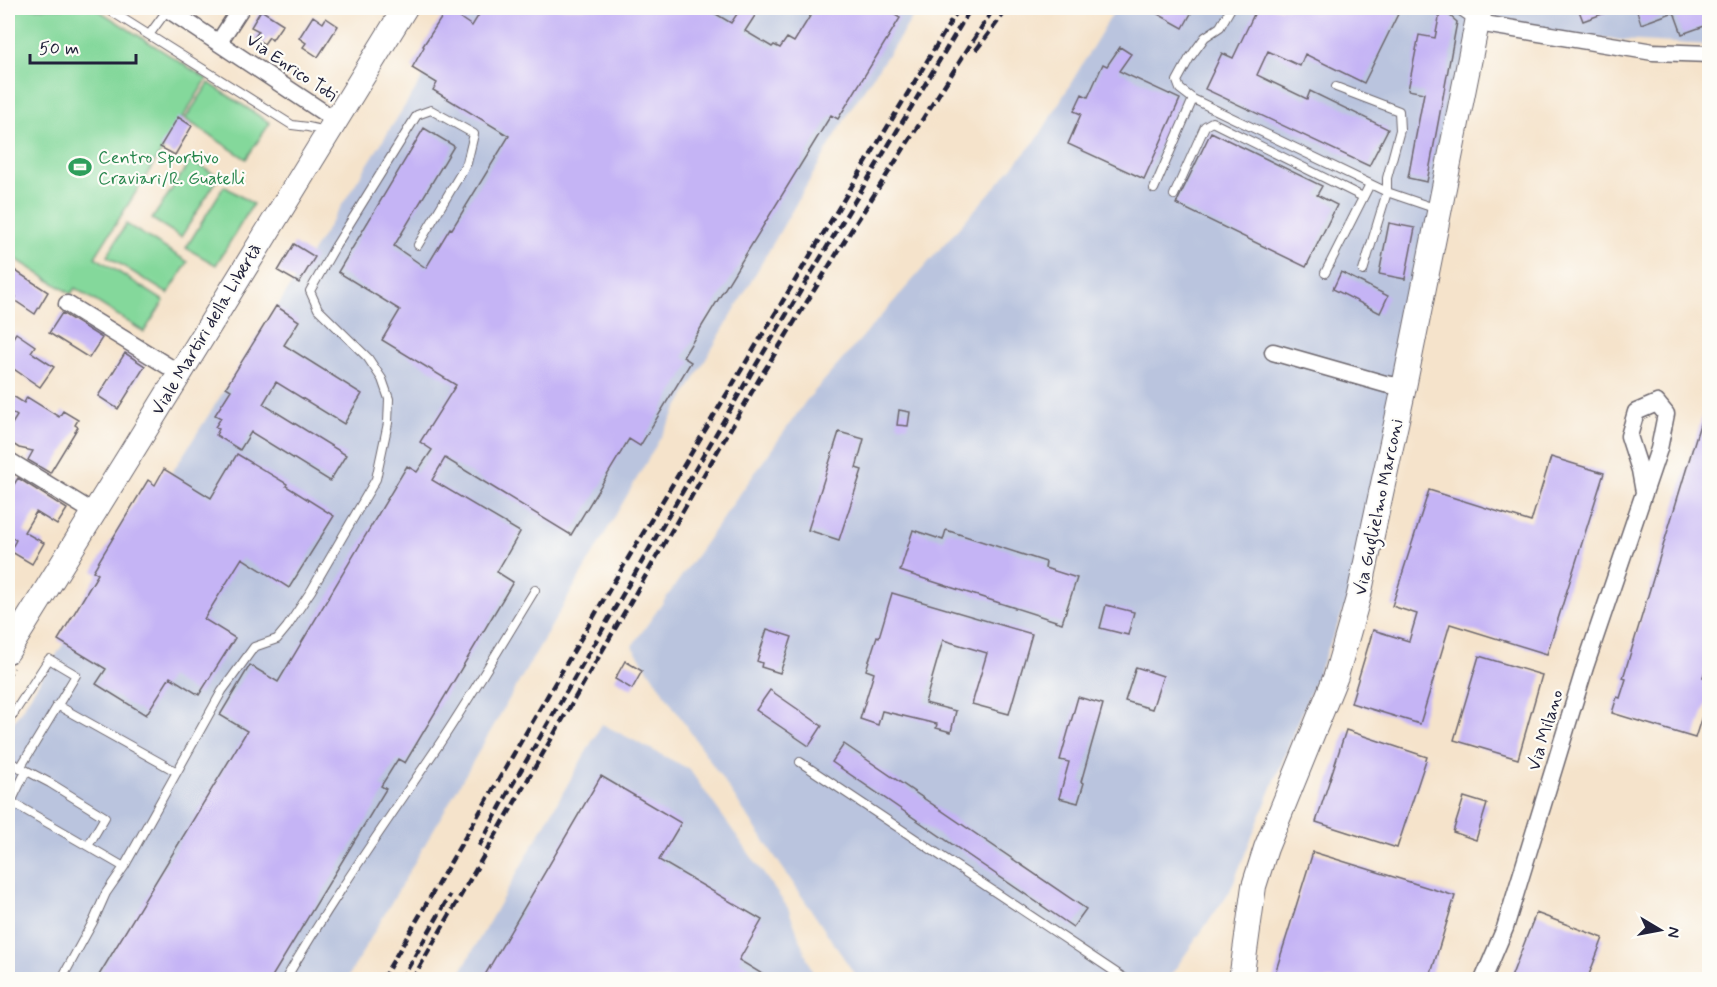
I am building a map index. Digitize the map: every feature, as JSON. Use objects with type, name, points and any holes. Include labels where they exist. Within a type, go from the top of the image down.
[{"type":"street","name":"Via Enrico Toti","points":[[167,8],[219,42],[332,125]]},
{"type":"street","points":[[219,42],[241,8]]},
{"type":"street","name":"Viale Martiri della Libertà","points":[[8,651],[405,8]]},
{"type":"street","points":[[1479,15],[1653,52],[1710,54]]},
{"type":"street","name":"Via Guglielmo Marconi","points":[[1241,980],[1254,886],[1266,848],[1336,676],[1359,595],[1383,491],[1479,15]]},
{"type":"street","points":[[67,304],[179,373]]},
{"type":"street","points":[[1273,352],[1385,384],[1404,387]]},
{"type":"street","points":[[8,460],[93,512]]},
{"type":"street","name":"Via Milano","points":[[1483,980],[1505,928],[1585,667],[1644,492]]},
{"type":"lane","points":[[106,8],[292,125],[332,125]]},
{"type":"lane","points":[[149,35],[167,8]]},
{"type":"lane","points":[[1231,8],[1220,27],[1205,37],[1189,59],[1177,81],[1179,89],[1193,99],[1387,192],[1441,210]]},
{"type":"lane","points":[[1456,8],[1479,15]]},
{"type":"lane","points":[[1336,87],[1399,111],[1400,130],[1387,178],[1387,192],[1363,271]]},
{"type":"lane","points":[[1154,189],[1193,99]]},
{"type":"lane","points":[[61,980],[106,893],[124,867],[222,691],[254,647],[277,639],[287,627],[312,591],[376,479],[388,423],[388,399],[382,379],[368,358],[318,309],[310,291],[417,115],[431,110],[474,134],[467,163],[418,245]]},
{"type":"lane","points":[[1174,195],[1205,126],[1212,122],[1364,197]]},
{"type":"lane","points":[[1325,273],[1370,184]]},
{"type":"lane","points":[[285,980],[339,894],[440,743],[535,590]]},
{"type":"lane","points":[[8,722],[49,659],[76,675],[57,705],[9,801],[124,867]]},
{"type":"lane","points":[[57,705],[177,772]]},
{"type":"lane","points":[[8,761],[50,783],[105,817],[88,846]]},
{"type":"lane","points":[[800,762],[1127,980]]},
{"type":"shaded area","points":[[467,8],[918,8],[852,107],[347,979],[8,979],[8,731]]},
{"type":"shaded area","points":[[1116,8],[1709,8],[1709,45],[1480,32],[1349,597],[1230,891],[1168,979],[858,979],[632,646],[806,401],[1038,138]]},
{"type":"shaded area","points":[[602,724],[689,769],[788,908],[815,979],[456,980]]},
{"type":"green space","name":"Centro Sportivo Craviari/R. Guatelli","points":[[8,8],[95,8],[207,79],[95,257],[164,301],[144,332],[75,288],[71,294],[8,254]]},
{"type":"green space","points":[[209,83],[270,123],[246,159],[185,119]]},
{"type":"green space","points":[[191,160],[219,177],[181,237],[152,219]]},
{"type":"green space","points":[[224,186],[253,204],[216,265],[186,248]]},
{"type":"green space","points":[[126,224],[188,262],[168,294],[107,256]]},
{"type":"building","points":[[483,8],[706,8],[731,23],[741,8],[760,8],[745,31],[772,47],[774,45],[780,48],[787,38],[794,42],[815,8],[884,8],[900,18],[838,119],[831,115],[683,357],[691,362],[640,446],[629,439],[571,535],[445,458],[432,480],[520,532],[497,572],[513,582],[405,763],[398,759],[381,786],[386,789],[270,980],[96,980],[247,731],[220,715],[250,665],[278,682],[407,466],[417,472],[432,450],[420,442],[456,385],[382,340],[400,310],[338,272],[424,128],[454,146],[394,246],[426,268],[509,136],[433,90],[437,83],[412,68],[447,9],[472,26]]},
{"type":"building","points":[[1147,8],[1194,8],[1183,28]]},
{"type":"building","points":[[1257,8],[1401,8],[1364,83],[1305,54],[1300,66],[1268,51],[1257,75],[1307,99],[1310,91],[1388,129],[1369,166],[1205,89],[1222,53],[1233,58]]},
{"type":"building","points":[[1441,8],[1457,22],[1427,182],[1408,178],[1424,93],[1408,90],[1419,35],[1435,38]]},
{"type":"building","points":[[1578,8],[1616,8],[1616,9],[1583,21]]},
{"type":"building","points":[[1636,8],[1710,8],[1710,24],[1682,34],[1674,12],[1641,24]]},
{"type":"building","points":[[261,10],[283,24],[272,40],[269,37],[264,44],[254,38],[259,31],[251,27]]},
{"type":"building","points":[[313,16],[323,23],[326,18],[338,26],[318,57],[303,47],[306,43],[299,38]]},
{"type":"building","points":[[1120,47],[1131,54],[1119,71],[1180,99],[1144,179],[1068,144],[1081,114],[1074,111],[1082,94],[1088,97],[1103,64],[1107,66]]},
{"type":"building","points":[[178,117],[192,126],[175,155],[160,147]]},
{"type":"building","points":[[1211,132],[1322,186],[1317,195],[1337,205],[1306,267],[1176,204]]},
{"type":"building","points":[[1389,223],[1415,228],[1405,279],[1379,274]]},
{"type":"building","points":[[294,244],[315,257],[299,283],[278,271]]},
{"type":"building","points":[[8,266],[48,292],[35,314],[14,300],[16,297],[8,292]]},
{"type":"building","points":[[1341,272],[1388,296],[1380,313],[1333,289]]},
{"type":"building","points":[[276,306],[299,321],[284,345],[362,394],[344,424],[276,382],[263,404],[346,455],[330,481],[251,432],[240,450],[216,435],[219,429],[215,427],[221,418],[215,415],[231,390],[226,387]]},
{"type":"building","points":[[62,313],[102,338],[89,358],[49,333]]},
{"type":"building","points":[[16,333],[35,346],[31,352],[54,367],[40,387],[8,365],[8,345]]},
{"type":"building","points":[[125,353],[145,366],[118,409],[98,396]]},
{"type":"building","points":[[8,393],[24,403],[27,397],[59,417],[63,411],[78,420],[75,425],[78,427],[50,473],[28,460],[33,451],[19,448],[8,441],[8,430],[17,416],[8,410]]},
{"type":"building","points":[[1707,401],[1710,401],[1710,656],[1703,677],[1710,679],[1710,691],[1695,738],[1612,713],[1626,679],[1623,678]]},
{"type":"building","points":[[899,410],[910,412],[908,426],[897,425]]},
{"type":"building","points":[[839,432],[864,439],[856,468],[862,470],[839,540],[808,530]]},
{"type":"building","points":[[237,454],[334,516],[289,588],[242,558],[204,619],[235,638],[199,695],[170,677],[146,715],[96,684],[106,669],[58,640],[98,574],[93,571],[148,480],[155,485],[164,469],[211,498]]},
{"type":"building","points":[[1551,457],[1604,473],[1547,654],[1450,624],[1420,724],[1351,703],[1373,630],[1409,641],[1417,614],[1392,606],[1429,490],[1531,522]]},
{"type":"building","points":[[18,478],[67,509],[57,525],[36,512],[24,532],[44,543],[32,564],[10,551],[16,540],[8,535],[8,483],[13,486]]},
{"type":"building","points":[[913,530],[943,540],[946,530],[1046,562],[1045,568],[1077,578],[1062,623],[900,571]]},
{"type":"building","points":[[892,593],[1032,634],[1009,714],[972,704],[987,653],[943,640],[925,703],[956,711],[951,732],[936,728],[937,724],[882,711],[878,725],[860,719],[874,673],[866,670]]},
{"type":"building","points":[[1106,605],[1134,612],[1128,635],[1100,628]]},
{"type":"building","points":[[767,629],[792,637],[780,673],[761,667],[762,663],[757,661]]},
{"type":"building","points":[[1479,656],[1542,675],[1518,759],[1454,740]]},
{"type":"building","points":[[625,661],[642,671],[632,689],[615,679]]},
{"type":"building","points":[[1136,667],[1163,676],[1152,709],[1125,701]]},
{"type":"building","points":[[770,690],[822,726],[809,746],[756,710]]},
{"type":"building","points":[[1078,697],[1103,704],[1081,782],[1084,783],[1078,803],[1059,798],[1069,762],[1060,760]]},
{"type":"building","points":[[1346,730],[1427,757],[1397,848],[1316,822]]},
{"type":"building","points":[[844,744],[1086,909],[1073,927],[832,762]]},
{"type":"building","points":[[601,776],[681,823],[659,860],[762,920],[739,960],[772,980],[482,980]]},
{"type":"building","points":[[1464,797],[1487,804],[1476,840],[1453,832]]},
{"type":"building","points":[[1313,852],[1455,896],[1429,980],[1273,980]]},
{"type":"building","points":[[1536,913],[1603,938],[1587,980],[1510,980]]},
{"type":"railway","points":[[382,980],[615,580],[959,8]]},
{"type":"railway","points":[[479,846],[753,370],[971,8]]},
{"type":"railway","points":[[412,980],[761,376],[994,8]]},
{"type":"railway","points":[[976,50],[1008,8]]},
{"type":"railway","points":[[401,980],[450,895]]},
{"type":"place","name":"Centro Sportivo Craviari/R. Guatelli","points":[[80,167]]}]
